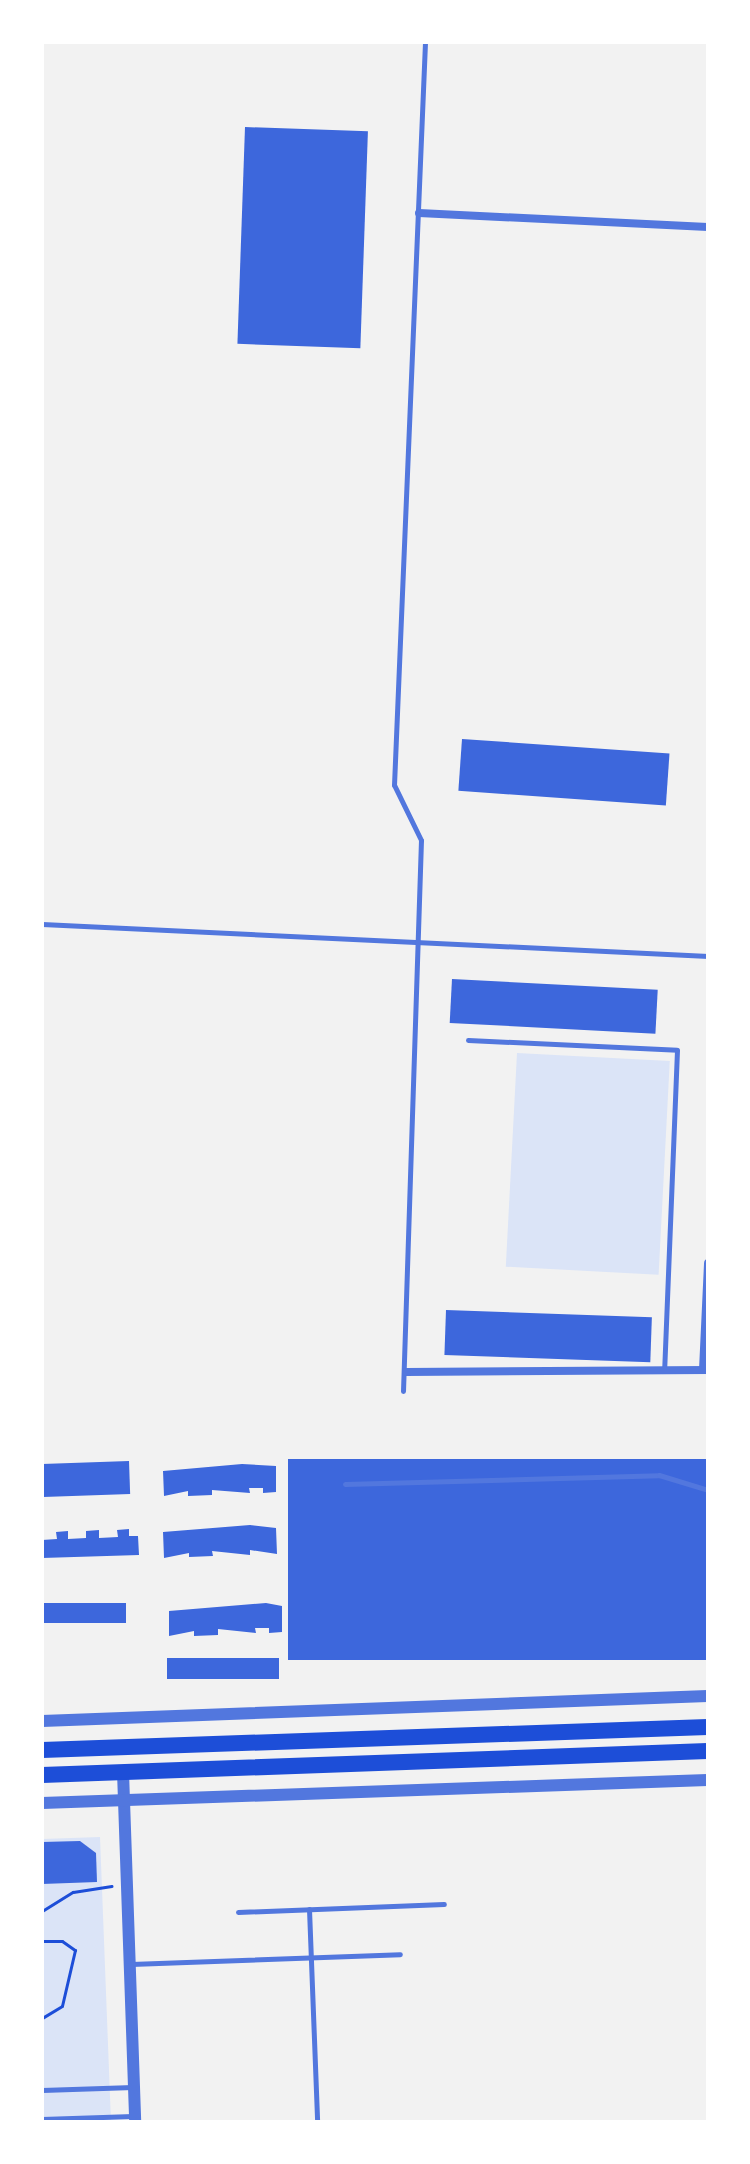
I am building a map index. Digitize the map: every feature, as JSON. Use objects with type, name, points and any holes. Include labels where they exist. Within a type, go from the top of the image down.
[{"type":"main road","points":[[42,1750],[708,1727]]},
{"type":"main road","points":[[42,1775],[708,1751]]},
{"type":"street","points":[[419,213],[708,227]]},
{"type":"street","points":[[406,1372],[706,1370],[708,1263]]},
{"type":"street","points":[[42,1721],[708,1696]]},
{"type":"street","points":[[123,1772],[135,2119]]},
{"type":"street","points":[[42,1803],[708,1780]]},
{"type":"lane","points":[[403,1391],[421,840],[394,785],[425,42]]},
{"type":"lane","points":[[42,924],[708,956]]},
{"type":"lane","points":[[468,1040],[677,1050],[664,1371]]},
{"type":"lane","points":[[345,1484],[659,1475],[708,1490]]},
{"type":"lane","points":[[238,1912],[444,1904]]},
{"type":"lane","points":[[309,1909],[317,2122]]},
{"type":"lane","points":[[130,1964],[400,1954]]},
{"type":"lane","points":[[42,2090],[134,2087]]},
{"type":"lane","points":[[42,2119],[135,2119]]},
{"type":"path","points":[[42,1911],[73,1892],[127,1885]]},
{"type":"path","points":[[42,1941],[62,1941],[75,1950],[62,2006],[42,2018]]},
{"type":"shaded area","points":[[517,1053],[670,1061],[659,1275],[506,1267]]},
{"type":"shaded area","points":[[100,1837],[111,2122],[42,2122],[42,1839]]},
{"type":"building","points":[[245,127],[368,131],[360,348],[237,344]]},
{"type":"building","points":[[462,739],[669,754],[666,805],[458,791]]},
{"type":"building","points":[[452,979],[658,990],[655,1034],[450,1023]]},
{"type":"building","points":[[446,1310],[652,1317],[650,1362],[444,1355]]},
{"type":"building","points":[[288,1459],[708,1459],[708,1660],[288,1660]]},
{"type":"building","points":[[129,1461],[130,1494],[43,1497],[42,1464]]},
{"type":"building","points":[[242,1464],[276,1466],[276,1492],[263,1493],[263,1488],[249,1488],[250,1493],[212,1490],[212,1495],[188,1496],[188,1491],[164,1496],[163,1471]]},
{"type":"building","points":[[250,1525],[276,1528],[277,1554],[250,1550],[250,1555],[212,1551],[213,1556],[189,1557],[189,1553],[164,1558],[163,1532]]},
{"type":"building","points":[[129,1529],[129,1536],[138,1536],[139,1555],[42,1558],[42,1540],[57,1539],[56,1532],[68,1531],[68,1539],[86,1538],[86,1531],[99,1530],[99,1538],[118,1537],[117,1530]]},
{"type":"building","points":[[42,1603],[126,1603],[126,1623],[42,1623]]},
{"type":"building","points":[[266,1603],[282,1606],[282,1632],[269,1633],[269,1628],[255,1628],[256,1633],[218,1629],[218,1635],[194,1636],[194,1631],[169,1636],[169,1611]]},
{"type":"building","points":[[167,1658],[279,1658],[279,1679],[167,1679]]},
{"type":"building","points":[[80,1841],[96,1853],[97,1882],[42,1884],[42,1842]]}]
